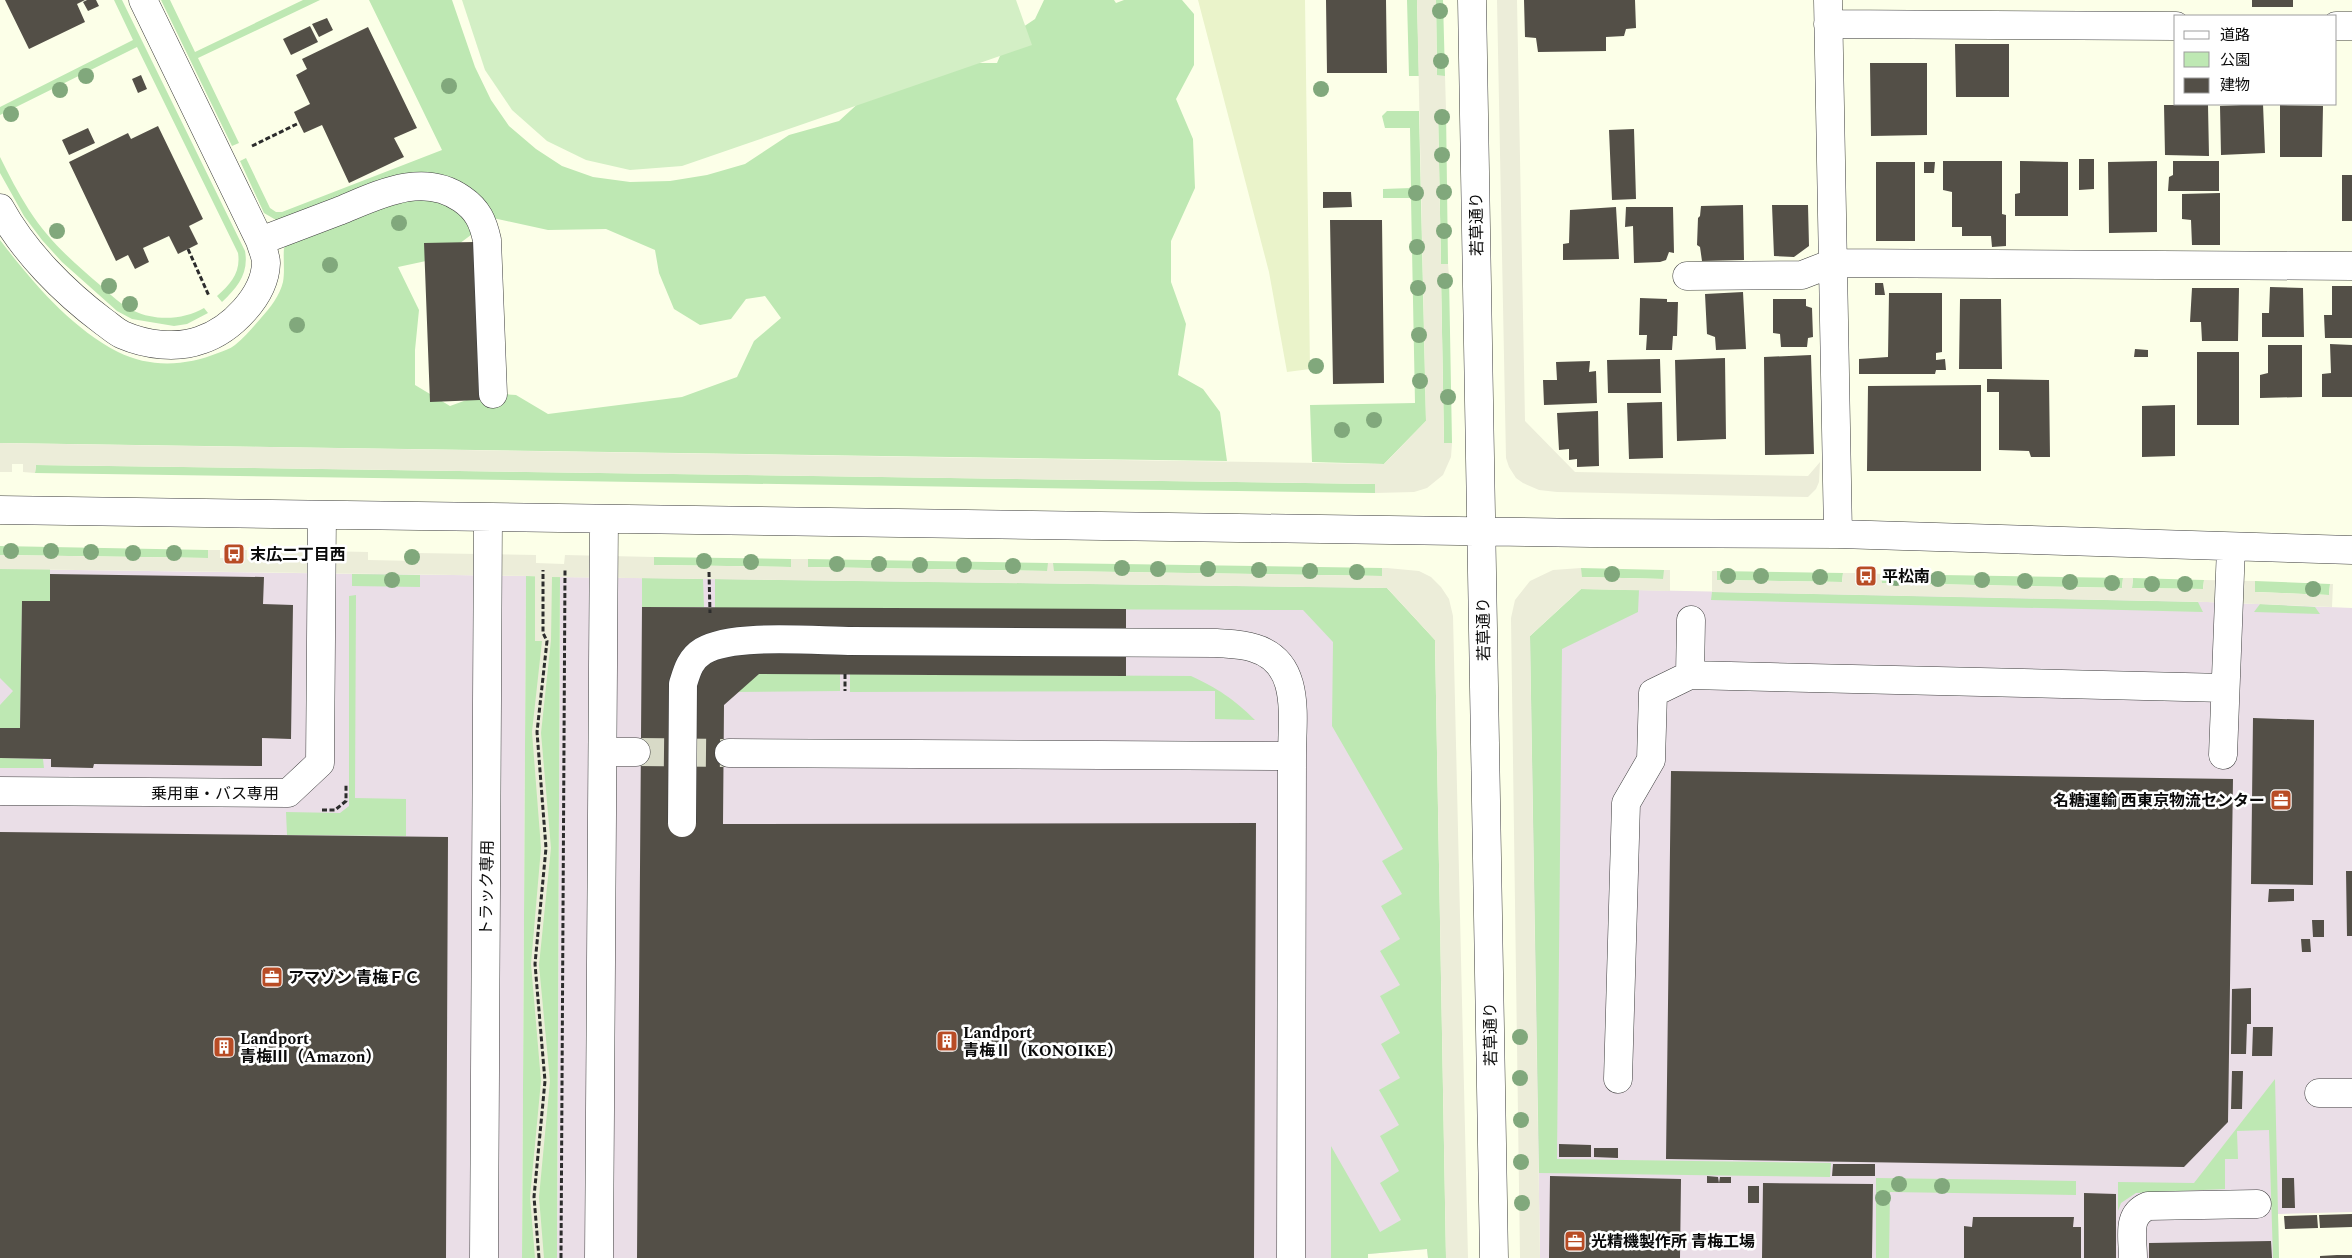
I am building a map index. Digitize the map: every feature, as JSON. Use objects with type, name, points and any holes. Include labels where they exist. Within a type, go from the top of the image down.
[{"type":"street","points":[[0,208],[10,227],[37,259],[93,313],[122,334],[147,342],[174,345],[200,340],[229,324],[252,300],[264,280],[266,261],[260,241],[143,0]]},
{"type":"street","name":"若草通り","points":[[1472,0],[1494,1258]]},
{"type":"street","points":[[1838,534],[1828,12],[2174,26]]},
{"type":"street","points":[[2337,26],[2352,26]]},
{"type":"street","points":[[260,241],[395,189],[428,186],[437,187],[456,195],[473,207],[484,223],[487,240],[493,394]]},
{"type":"street","points":[[1687,276],[1802,275],[1833,263],[2352,266]]},
{"type":"street","points":[[0,510],[1481,532],[1838,534],[2352,550]]},
{"type":"street","name":"乗用車・バス専用","points":[[0,791],[288,793],[320,763],[322,515]]},
{"type":"street","name":"トラック専用","points":[[484,1258],[488,517]]},
{"type":"street","points":[[599,1258],[604,519]]},
{"type":"street","points":[[2223,755],[2231,546]]},
{"type":"street","points":[[1690,620],[1690,675]]},
{"type":"street","points":[[682,823],[683,684],[689,664],[702,652],[719,645],[743,640],[1126,642],[1231,644],[1255,648],[1269,654],[1282,665],[1290,681],[1293,700],[1291,1258]]},
{"type":"street","points":[[1618,1079],[1626,803],[1651,760],[1653,694],[1690,675],[2225,688]]},
{"type":"street","points":[[603,752],[636,752]]},
{"type":"street","points":[[729,753],[1292,756]]},
{"type":"street","points":[[2319,1093],[2352,1093]]},
{"type":"street","points":[[2133,1258],[2133,1219],[2139,1210],[2148,1206],[2257,1204]]},
{"type":"path","points":[[221,161],[299,123]]},
{"type":"path","points":[[188,249],[211,302],[229,324]]},
{"type":"path","points":[[539,1258],[534,1197],[545,1081],[535,964],[546,848],[537,732],[547,641],[543,633],[543,570]]},
{"type":"path","points":[[562,1258],[565,570]]},
{"type":"shaded area","points":[[1417,0],[1436,0],[1437,75],[1445,76],[1446,110],[1438,111],[1441,264],[1448,264],[1449,276],[1441,277],[1444,443],[1452,443],[1451,457],[1443,475],[1427,488],[1414,492],[1375,493],[1375,484],[36,465],[35,473],[23,472],[23,464],[12,464],[12,472],[0,472],[0,443],[1384,464],[1426,421]]},
{"type":"shaded area","points":[[1497,0],[1517,0],[1525,421],[1575,472],[1808,476],[1820,462],[1819,482],[1816,489],[1808,497],[1557,492],[1539,490],[1523,483],[1516,478],[1509,467],[1506,458]]},
{"type":"shaded area","points":[[208,550],[220,550],[220,558],[233,558],[233,550],[247,550],[247,559],[260,559],[259,551],[265,551],[266,559],[278,559],[279,551],[322,551],[368,552],[368,560],[417,561],[417,553],[536,555],[536,563],[564,564],[565,555],[654,557],[654,565],[791,567],[791,559],[808,559],[808,567],[1047,571],[1048,563],[1053,563],[1054,571],[1382,576],[1382,568],[1387,568],[1419,571],[1431,577],[1449,599],[1453,616],[1468,1258],[1446,1258],[1435,640],[1387,588],[552,577],[551,640],[541,733],[551,848],[539,965],[550,1081],[539,1197],[544,1258],[535,1258],[530,1197],[541,1081],[531,964],[541,848],[532,732],[542,641],[535,641],[535,576],[0,569],[0,555],[208,558]]},
{"type":"shaded area","points":[[1581,568],[1582,577],[1663,579],[1664,570],[1670,570],[1670,591],[1581,589],[1530,636],[1540,1258],[1520,1258],[1511,618],[1515,600],[1530,581],[1553,570]]},
{"type":"shaded area","points":[[0,569],[526,576],[522,1258],[0,1258]]},
{"type":"shaded area","points":[[1712,571],[1717,571],[1717,580],[1842,582],[1843,573],[1855,573],[1855,583],[1865,583],[1865,573],[1881,574],[1882,583],[2122,588],[2123,578],[2133,578],[2132,588],[2203,589],[2204,580],[2255,581],[2255,592],[2329,595],[2330,584],[2333,584],[2332,607],[2207,602],[1712,592]]},
{"type":"shaded area","points":[[560,577],[1387,588],[1446,1258],[1428,1258],[1427,1249],[1368,1254],[1368,1258],[557,1258]]},
{"type":"shaded area","name":"名糖運輸 西東京物流センター","points":[[1639,590],[2207,602],[2352,608],[2352,1212],[2278,1214],[2279,1258],[1540,1258],[1530,636]]},
{"type":"green space","points":[[114,0],[122,0],[245,251],[244,273],[233,291],[222,302],[217,296],[234,277],[239,260],[238,253],[137,47],[0,115],[0,107],[133,40]]},
{"type":"green space","points":[[161,0],[170,0],[195,52],[303,0],[320,0],[198,58],[239,143],[232,146]]},
{"type":"green space","points":[[369,0],[452,0],[475,67],[491,100],[509,126],[536,149],[562,166],[593,177],[630,182],[670,181],[707,175],[745,164],[789,135],[839,121],[873,90],[936,63],[997,63],[1008,37],[1035,19],[1044,0],[1114,0],[1116,3],[1124,0],[1182,0],[1194,14],[1194,65],[1176,99],[1193,139],[1195,188],[1171,241],[1171,282],[1186,324],[1178,375],[1203,389],[1220,412],[1227,461],[0,443],[0,240],[53,303],[101,342],[118,352],[143,361],[181,363],[229,349],[239,342],[252,328],[280,292],[284,278],[284,248],[289,242],[401,200],[418,196],[453,205],[475,232],[440,258],[398,267],[419,310],[415,350],[415,385],[450,406],[486,393],[516,395],[548,414],[682,397],[737,377],[754,341],[781,318],[765,296],[746,299],[731,319],[700,325],[674,309],[659,273],[655,250],[606,229],[548,230],[493,218],[461,185],[276,220],[264,213],[240,161],[246,158],[270,208],[276,212],[282,212],[442,150]]},
{"type":"green space","points":[[462,0],[1016,0],[1032,45],[682,166],[630,170],[586,160],[547,141],[512,110],[485,70]]},
{"type":"green space","points":[[1198,0],[1305,0],[1310,369],[1287,372],[1269,272]]},
{"type":"green space","points":[[1407,0],[1417,0],[1419,76],[1409,76]]},
{"type":"green space","points":[[1436,0],[1443,0],[1445,76],[1437,76]]},
{"type":"green space","points":[[1446,110],[1448,264],[1441,264],[1438,111]]},
{"type":"green space","points":[[1387,111],[1419,111],[1426,421],[1384,464],[1312,462],[1310,405],[1415,403],[1411,198],[1383,198],[1383,189],[1411,188],[1410,128],[1385,128],[1382,116]]},
{"type":"green space","points":[[0,157],[25,204],[44,231],[71,260],[120,303],[142,314],[160,318],[188,315],[204,308],[208,313],[187,324],[174,326],[132,319],[117,311],[62,262],[42,240],[24,216],[0,173]]},
{"type":"green space","points":[[1449,276],[1452,443],[1444,443],[1441,277]]},
{"type":"green space","points":[[36,465],[1375,484],[1375,493],[35,473]]},
{"type":"green space","points":[[0,546],[208,550],[208,558],[0,555]]},
{"type":"green space","points":[[654,557],[791,559],[791,567],[654,565]]},
{"type":"green space","points":[[808,559],[1048,563],[1048,571],[808,567]]},
{"type":"green space","points":[[1053,563],[1382,568],[1382,576],[1053,571]]},
{"type":"green space","points":[[1581,568],[1664,570],[1664,579],[1581,577]]},
{"type":"green space","points":[[0,569],[50,569],[50,601],[22,601],[20,728],[0,728],[0,705],[13,691],[0,678]]},
{"type":"green space","points":[[1717,571],[1843,573],[1842,582],[1716,580]]},
{"type":"green space","points":[[352,574],[420,575],[420,587],[352,586]]},
{"type":"green space","points":[[1881,574],[2123,578],[2122,588],[1881,583]]},
{"type":"green space","points":[[526,576],[560,577],[557,1258],[522,1258]]},
{"type":"green space","points":[[642,578],[703,579],[704,607],[642,607]]},
{"type":"green space","points":[[2133,578],[2204,580],[2203,589],[2132,588]]},
{"type":"green space","points":[[715,579],[1387,588],[1435,640],[1446,1258],[1428,1258],[1427,1249],[1368,1254],[1368,1258],[1331,1258],[1331,1146],[1380,1232],[1401,1220],[1380,1183],[1399,1171],[1380,1136],[1399,1125],[1379,1090],[1400,1078],[1381,1044],[1400,1033],[1380,996],[1400,985],[1380,951],[1400,939],[1381,906],[1402,894],[1382,861],[1403,849],[1332,726],[1333,642],[1303,610],[715,608]]},
{"type":"green space","points":[[2255,581],[2330,584],[2329,595],[2255,592]]},
{"type":"green space","points":[[1581,589],[1639,590],[1638,612],[1562,649],[1557,1159],[1831,1163],[1830,1177],[1539,1173],[1530,636]]},
{"type":"green space","points":[[1712,592],[2198,602],[2203,612],[1711,600]]},
{"type":"green space","points":[[356,595],[355,798],[406,799],[406,836],[287,835],[286,812],[340,813],[349,806],[349,596]]},
{"type":"green space","points":[[2260,604],[2315,607],[2320,614],[2254,612]]},
{"type":"green space","points":[[732,673],[840,674],[840,691],[732,692]]},
{"type":"green space","points":[[850,674],[1191,676],[1225,695],[1255,720],[1215,719],[1215,691],[850,692]]},
{"type":"green space","points":[[0,758],[43,759],[44,768],[0,768]]},
{"type":"green space","points":[[2275,1079],[2279,1258],[2273,1258],[2269,1130],[2237,1131],[2238,1159],[2225,1159],[2225,1189],[2136,1193],[2121,1203],[2118,1211],[2118,1182],[2194,1183]]},
{"type":"green space","points":[[1876,1178],[2076,1181],[2076,1195],[1890,1192],[1889,1258],[1876,1258]]},
{"type":"building","points":[[5,0],[85,0],[77,4],[85,22],[29,49]]},
{"type":"building","points":[[96,0],[99,6],[88,11],[83,2]]},
{"type":"building","points":[[1326,0],[1386,0],[1387,73],[1327,73]]},
{"type":"building","points":[[1524,0],[1635,0],[1636,28],[1626,29],[1624,36],[1606,37],[1606,51],[1538,52],[1536,38],[1525,37]]},
{"type":"building","points":[[2252,0],[2293,0],[2293,7],[2252,7]]},
{"type":"building","points":[[327,18],[333,30],[319,37],[312,24]]},
{"type":"building","points":[[310,26],[318,42],[291,55],[283,39]]},
{"type":"building","points":[[368,27],[417,128],[394,138],[404,157],[349,183],[322,125],[304,133],[299,123],[294,112],[310,104],[296,75],[307,69],[302,59]]},
{"type":"building","points":[[1955,44],[2009,44],[2009,97],[1956,97]]},
{"type":"building","points":[[1870,63],[1927,63],[1927,135],[1871,136]]},
{"type":"building","points":[[141,75],[147,89],[138,93],[132,79]]},
{"type":"building","points":[[2164,105],[2208,105],[2209,156],[2165,155]]},
{"type":"building","points":[[2263,105],[2265,153],[2221,155],[2220,106]]},
{"type":"building","points":[[2280,105],[2323,106],[2322,157],[2280,157]]},
{"type":"building","points":[[158,126],[203,219],[189,226],[198,244],[178,254],[169,236],[143,248],[149,262],[135,269],[128,255],[116,261],[69,162],[128,133],[131,139]]},
{"type":"building","points":[[88,128],[95,143],[69,155],[62,140]]},
{"type":"building","points":[[1634,129],[1636,199],[1612,200],[1609,130]]},
{"type":"building","points":[[2079,159],[2094,159],[2094,189],[2079,190]]},
{"type":"building","points":[[1943,161],[2002,161],[2002,214],[2006,215],[2006,246],[1992,247],[1991,236],[1962,236],[1962,227],[1952,227],[1952,192],[1943,190]]},
{"type":"building","points":[[2020,161],[2068,162],[2068,216],[2015,216],[2015,194],[2020,193]]},
{"type":"building","points":[[2157,161],[2157,232],[2109,233],[2108,162]]},
{"type":"building","points":[[2173,161],[2219,161],[2219,191],[2168,191],[2169,177],[2173,175]]},
{"type":"building","points":[[1876,162],[1915,162],[1915,241],[1876,241]]},
{"type":"building","points":[[1924,162],[1935,162],[1934,173],[1924,173]]},
{"type":"building","points":[[2342,175],[2352,175],[2352,221],[2342,221]]},
{"type":"building","points":[[1323,192],[1351,192],[1352,207],[1323,208]]},
{"type":"building","points":[[2220,193],[2220,245],[2192,245],[2191,220],[2182,219],[2182,194]]},
{"type":"building","points":[[1743,205],[1744,260],[1702,261],[1700,247],[1697,245],[1698,218],[1701,206]]},
{"type":"building","points":[[1772,205],[1808,205],[1809,246],[1794,257],[1774,256]]},
{"type":"building","points":[[1616,207],[1619,259],[1563,260],[1563,244],[1569,243],[1570,210]]},
{"type":"building","points":[[1626,207],[1673,207],[1674,253],[1669,252],[1666,260],[1660,262],[1634,263],[1633,226],[1625,227]]},
{"type":"building","points":[[1330,220],[1382,220],[1384,383],[1333,384]]},
{"type":"building","points":[[474,242],[480,400],[430,402],[424,243]]},
{"type":"building","points":[[1875,283],[1883,283],[1885,295],[1875,295]]},
{"type":"building","points":[[2332,286],[2352,286],[2352,338],[2325,338],[2324,315],[2332,315]]},
{"type":"building","points":[[2270,287],[2303,288],[2304,337],[2262,337],[2262,313],[2269,313]]},
{"type":"building","points":[[2192,288],[2239,288],[2238,341],[2202,341],[2201,322],[2190,322]]},
{"type":"building","points":[[1743,292],[1746,349],[1716,350],[1715,337],[1707,334],[1705,294]]},
{"type":"building","points":[[1889,293],[1942,293],[1942,352],[1936,353],[1936,360],[1945,359],[1946,370],[1936,370],[1935,374],[1859,374],[1859,359],[1888,357]]},
{"type":"building","points":[[1640,298],[1667,299],[1667,302],[1678,302],[1677,336],[1673,336],[1672,350],[1646,350],[1647,335],[1639,335]]},
{"type":"building","points":[[1773,299],[1806,299],[1806,306],[1812,308],[1813,337],[1808,338],[1807,347],[1781,347],[1780,334],[1773,333]]},
{"type":"building","points":[[1960,299],[2001,299],[2002,369],[1959,369]]},
{"type":"building","points":[[2330,344],[2352,345],[2352,397],[2322,397],[2322,374],[2331,373]]},
{"type":"building","points":[[2268,345],[2302,345],[2302,397],[2260,398],[2260,375],[2268,373]]},
{"type":"building","points":[[2135,349],[2148,350],[2148,357],[2134,357]]},
{"type":"building","points":[[2197,352],[2239,352],[2239,425],[2197,425]]},
{"type":"building","points":[[1811,355],[1814,454],[1765,455],[1764,357]]},
{"type":"building","points":[[1725,358],[1726,439],[1677,441],[1675,360]]},
{"type":"building","points":[[1660,359],[1661,393],[1608,393],[1607,360]]},
{"type":"building","points":[[1590,361],[1589,372],[1596,371],[1597,403],[1544,405],[1543,380],[1557,380],[1556,362]]},
{"type":"building","points":[[1987,379],[2049,380],[2050,457],[2031,457],[2029,451],[1999,450],[1999,392],[1987,392]]},
{"type":"building","points":[[1981,385],[1981,471],[1867,471],[1868,386]]},
{"type":"building","points":[[1662,402],[1663,458],[1629,459],[1627,403]]},
{"type":"building","points":[[2175,405],[2175,456],[2142,457],[2142,406]]},
{"type":"building","points":[[1598,411],[1599,466],[1577,467],[1577,459],[1569,460],[1569,449],[1559,450],[1557,413]]},
{"type":"building","points":[[50,574],[264,577],[263,604],[293,605],[291,739],[262,738],[262,766],[94,764],[93,768],[51,767],[51,759],[0,758],[0,728],[20,728],[22,601],[50,601]]},
{"type":"building","name":"Landport 青梅Ⅱ（KONOIKE）","points":[[642,607],[1126,609],[1126,676],[759,674],[724,705],[723,824],[1256,823],[1254,1258],[637,1258]]},
{"type":"building","points":[[2253,718],[2314,720],[2313,885],[2251,884]]},
{"type":"building","points":[[1671,771],[2233,779],[2228,1122],[2184,1167],[1666,1159]]},
{"type":"building","name":"Landport 青梅Ⅲ（Amazon）","points":[[0,832],[448,837],[446,1258],[0,1258]]},
{"type":"building","points":[[2346,871],[2352,871],[2352,936],[2347,936]]},
{"type":"building","points":[[2269,889],[2294,889],[2294,901],[2268,902]]},
{"type":"building","points":[[2312,920],[2324,920],[2324,937],[2313,937]]},
{"type":"building","points":[[2301,939],[2310,939],[2311,952],[2302,952]]},
{"type":"building","points":[[2251,988],[2251,1024],[2247,1024],[2246,1054],[2231,1054],[2232,989]]},
{"type":"building","points":[[2253,1027],[2273,1027],[2272,1056],[2252,1056]]},
{"type":"building","points":[[2232,1071],[2243,1071],[2242,1109],[2231,1109]]},
{"type":"building","points":[[1559,1144],[1591,1145],[1591,1157],[1559,1157]]},
{"type":"building","points":[[1594,1148],[1618,1148],[1618,1158],[1594,1157]]},
{"type":"building","points":[[1833,1164],[1875,1164],[1875,1176],[1832,1176]]},
{"type":"building","name":"光精機製作所 青梅工場","points":[[1550,1176],[1681,1179],[1680,1258],[1549,1258]]},
{"type":"building","points":[[1707,1176],[1718,1177],[1719,1183],[1707,1183]]},
{"type":"building","points":[[1720,1177],[1731,1177],[1731,1183],[1719,1183]]},
{"type":"building","points":[[2282,1178],[2294,1178],[2295,1208],[2282,1208]]},
{"type":"building","points":[[1763,1183],[1873,1184],[1872,1258],[1762,1258]]},
{"type":"building","points":[[1748,1186],[1759,1186],[1759,1203],[1748,1203]]},
{"type":"building","points":[[2084,1193],[2116,1194],[2116,1258],[2084,1258]]},
{"type":"building","points":[[2352,1214],[2352,1227],[2320,1228],[2319,1215]]},
{"type":"building","points":[[2317,1215],[2318,1228],[2285,1229],[2284,1216]]},
{"type":"building","points":[[1973,1217],[2074,1217],[2073,1227],[2081,1227],[2081,1258],[1964,1258],[1964,1226],[1972,1227]]},
{"type":"building","points":[[2271,1241],[2272,1258],[2149,1258],[2149,1243]]},
{"type":"building","points":[[2352,1255],[2352,1258],[2320,1258],[2320,1256]]},
{"type":"tunnel","points":[[636,752],[729,753]]},
{"type":"place","name":"末広二丁目西","points":[[234,554]]},
{"type":"place","name":"平松南","points":[[1866,576]]},
{"type":"place","name":"名糖運輸 西東京物流センター","points":[[2281,800]]},
{"type":"place","name":"アマゾン 青梅ＦＣ","points":[[272,977]]},
{"type":"place","name":"Landport 青梅Ⅱ（KONOIKE）","points":[[947,1041]]},
{"type":"place","name":"Landport 青梅Ⅲ（Amazon）","points":[[224,1047]]},
{"type":"place","name":"光精機製作所 青梅工場","points":[[1575,1241]]}]
